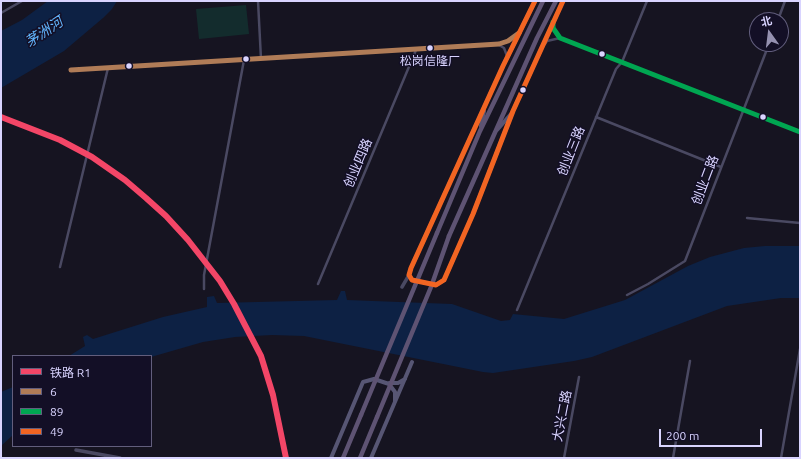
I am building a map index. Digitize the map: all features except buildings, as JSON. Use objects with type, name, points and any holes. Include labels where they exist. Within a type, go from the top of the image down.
[{"type":"main road","points":[[535,1],[486,103],[409,275],[412,280],[436,285],[444,280],[473,214],[514,111],[542,46],[564,1]]},
{"type":"main road","points":[[343,458],[480,131],[543,1]]},
{"type":"main road","points":[[360,458],[431,287],[449,236],[537,38],[556,1]]},
{"type":"main road","points":[[480,131],[486,103]]},
{"type":"main road","points":[[493,135],[514,111]]},
{"type":"main road","points":[[371,458],[412,362]]},
{"type":"main road","points":[[331,458],[361,385],[370,379],[394,384],[405,379]]},
{"type":"main road","points":[[385,382],[395,392],[395,402]]},
{"type":"street","points":[[1,13],[22,1]]},
{"type":"street","points":[[258,1],[261,58]]},
{"type":"street","name":"创业三路","points":[[517,310],[616,69],[622,62],[647,1]]},
{"type":"street","points":[[781,12],[785,1]]},
{"type":"street","points":[[553,22],[553,28],[560,38],[800,132]]},
{"type":"street","points":[[72,70],[499,44],[508,41],[519,33]]},
{"type":"street","points":[[542,46],[547,41],[560,38]]},
{"type":"street","points":[[499,44],[504,48],[507,58]]},
{"type":"street","name":"创业四路","points":[[318,284],[416,50]]},
{"type":"street","name":"创业二路","points":[[627,295],[685,261],[766,52]]},
{"type":"street","points":[[204,289],[204,275],[244,59]]},
{"type":"street","points":[[60,266],[108,68]]},
{"type":"street","points":[[596,117],[721,167]]},
{"type":"street","points":[[747,218],[800,223]]},
{"type":"street","points":[[402,287],[409,275]]},
{"type":"street","points":[[781,458],[800,349]]},
{"type":"street","points":[[672,458],[690,361]]},
{"type":"street","name":"大兴二路","points":[[564,458],[579,377]]},
{"type":"street","points":[[76,450],[120,458]]},
{"type":"green space","points":[[246,5],[249,34],[199,39],[196,9]]},
{"type":"water","name":"茅洲河","points":[[48,1],[117,1],[112,9],[103,18],[64,51],[1,88],[1,31],[22,20]]},
{"type":"water","points":[[765,246],[800,246],[800,298],[781,298],[727,306],[592,357],[574,361],[493,373],[304,336],[272,335],[235,337],[203,342],[152,357],[152,355],[71,355],[85,346],[83,337],[87,335],[93,339],[163,317],[207,307],[207,297],[214,296],[217,303],[337,300],[341,291],[345,291],[347,300],[452,304],[501,321],[510,320],[513,314],[564,319],[625,300],[688,266],[710,257],[744,248]]},
{"type":"water","points":[[12,387],[12,436],[1,446],[1,392]]},
{"type":"rail line","name":"R1","points":[[1,117],[60,140],[92,157],[125,180],[146,198],[166,216],[188,240],[220,281],[234,304],[261,356],[273,395],[286,458]]},
{"type":"transit line","name":"49","points":[[535,1],[503,66],[411,268],[409,275],[412,280],[436,285],[444,280],[473,214],[513,111],[563,1]]},
{"type":"transit line","name":"89","points":[[553,22],[553,28],[560,38],[800,132]]},
{"type":"transit line","name":"6","points":[[71,70],[499,44],[508,41],[519,33]]},
{"type":"place","name":"松岗信隆厂","points":[[430,48]]}]
